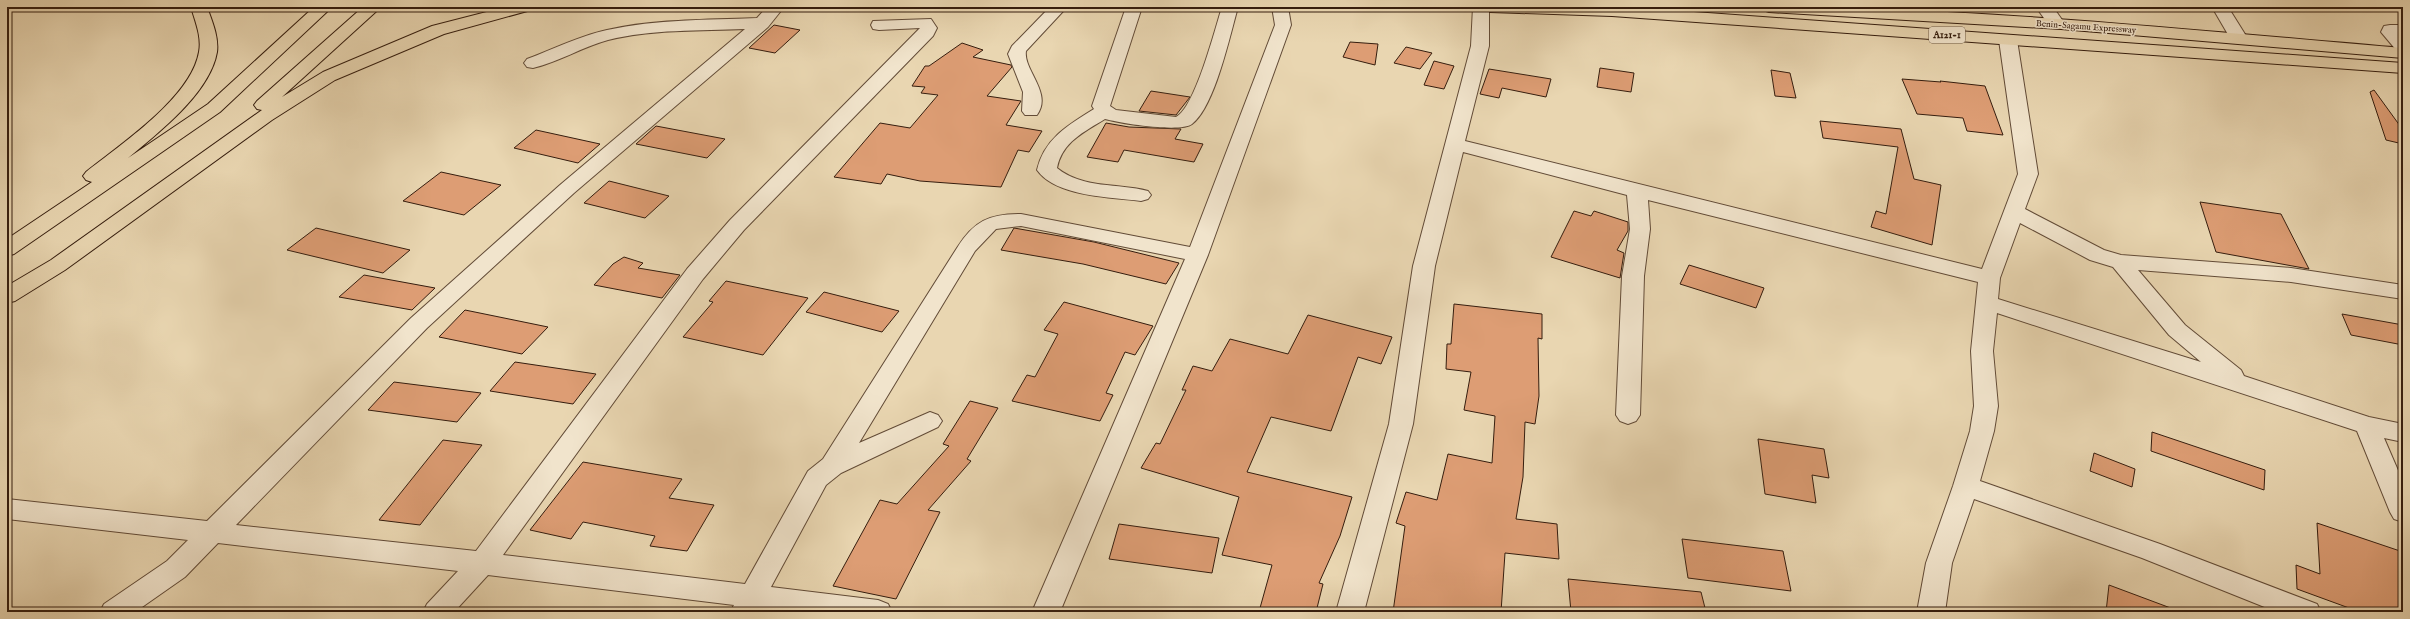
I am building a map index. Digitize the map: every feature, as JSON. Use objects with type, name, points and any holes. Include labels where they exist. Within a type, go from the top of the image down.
[{"type":"highway","points":[[7,248],[170,112],[200,74],[208,53],[208,33],[199,7]]},
{"type":"highway","points":[[7,248],[214,108],[324,7]]},
{"type":"highway","points":[[176,181],[373,7]]},
{"type":"highway","points":[[7,296],[58,265],[265,116],[329,76],[438,30],[525,7]]},
{"type":"highway","name":"A121-1","points":[[1490,7],[1612,11],[2403,68]]},
{"type":"highway","name":"Benin-Sagamu Expressway","points":[[1769,7],[2056,24],[2403,53]]},
{"type":"street","points":[[114,612],[176,569],[419,323],[567,189],[762,23],[776,7]]},
{"type":"street","points":[[1031,111],[1032,92],[1018,54],[1018,50],[1059,7]]},
{"type":"street","points":[[1134,7],[1101,106],[1104,111],[1112,115],[1176,123],[1184,121],[1189,117],[1202,91],[1230,7]]},
{"type":"street","points":[[1046,612],[1196,255],[1283,25],[1280,7]]},
{"type":"street","points":[[1350,612],[1402,424],[1424,266],[1480,46],[1481,7]]},
{"type":"street","points":[[2044,7],[2056,24]]},
{"type":"street","points":[[2220,7],[2239,39]]},
{"type":"street","points":[[533,63],[587,41],[627,32],[665,27],[762,23]]},
{"type":"street","points":[[437,612],[482,563],[694,274],[737,225],[928,32],[929,28],[925,23],[879,25]]},
{"type":"street","points":[[2403,30],[2390,30],[2389,32],[2403,47]]},
{"type":"street","points":[[1931,612],[1939,563],[1966,486],[1982,431],[1986,406],[1982,351],[1988,303],[1989,278],[2013,211],[2023,192],[2028,174],[2008,40]]},
{"type":"street","points":[[1104,111],[1062,139],[1047,159],[1047,170],[1054,177],[1070,184],[1142,195]]},
{"type":"street","points":[[1455,144],[1637,191],[1989,278]]},
{"type":"street","points":[[1628,415],[1633,276],[1640,230],[1637,191]]},
{"type":"street","points":[[2013,211],[2097,255],[2120,262],[2291,275],[2403,292]]},
{"type":"street","points":[[832,466],[968,248],[983,227],[1001,221],[1021,220],[1196,255]]},
{"type":"street","points":[[2120,262],[2157,308],[2178,330],[2241,383]]},
{"type":"street","points":[[1988,303],[2241,383],[2367,425],[2403,433]]},
{"type":"street","points":[[748,605],[807,493],[817,478],[832,466],[930,421]]},
{"type":"street","points":[[2367,425],[2403,512]]},
{"type":"street","points":[[1966,486],[2152,551],[2307,612]]},
{"type":"street","points":[[7,509],[482,563],[748,605],[878,612]]},
{"type":"building","points":[[774,25],[800,30],[775,53],[749,48]]},
{"type":"building","points":[[1350,42],[1378,44],[1375,65],[1343,57]]},
{"type":"building","points":[[962,43],[983,50],[973,57],[1011,65],[1012,67],[987,96],[1021,101],[1006,125],[1042,131],[1029,152],[1018,150],[1001,187],[920,181],[887,174],[881,184],[834,177],[880,123],[910,128],[938,95],[921,93],[925,87],[912,86],[925,66],[929,66]]},
{"type":"building","points":[[1406,47],[1432,53],[1420,69],[1394,63]]},
{"type":"building","points":[[1434,61],[1454,66],[1444,89],[1424,85]]},
{"type":"building","points":[[1600,68],[1634,73],[1631,92],[1597,87]]},
{"type":"building","points":[[1489,69],[1551,79],[1546,97],[1502,88],[1499,98],[1480,94]]},
{"type":"building","points":[[1771,70],[1790,73],[1796,98],[1775,96]]},
{"type":"building","points":[[1902,79],[1941,82],[1940,81],[1985,86],[2003,135],[1967,131],[1963,118],[1917,114]]},
{"type":"building","points":[[2374,90],[2403,130],[2403,144],[2386,140],[2370,92]]},
{"type":"building","points":[[1151,91],[1190,97],[1176,115],[1139,111]]},
{"type":"building","points":[[1820,121],[1901,129],[1914,179],[1941,185],[1932,245],[1871,227],[1876,211],[1886,214],[1898,147],[1823,138]]},
{"type":"building","points":[[1106,123],[1129,127],[1181,129],[1175,139],[1203,144],[1194,162],[1124,150],[1118,162],[1087,157]]},
{"type":"building","points":[[656,126],[725,139],[707,158],[636,144]]},
{"type":"building","points":[[536,130],[600,144],[578,163],[514,148]]},
{"type":"building","points":[[441,172],[501,185],[464,215],[403,201]]},
{"type":"building","points":[[609,181],[669,196],[645,218],[584,203]]},
{"type":"building","points":[[2200,202],[2281,214],[2309,269],[2216,252]]},
{"type":"building","points":[[1574,211],[1591,216],[1594,211],[1628,222],[1628,231],[1617,250],[1624,253],[1620,278],[1551,257]]},
{"type":"building","points":[[316,228],[410,250],[383,273],[287,250]]},
{"type":"building","points":[[1014,228],[1094,242],[1179,263],[1166,284],[1083,264],[1001,250]]},
{"type":"building","points":[[624,257],[643,263],[638,268],[680,275],[662,298],[594,285],[613,264]]},
{"type":"building","points":[[1689,265],[1764,288],[1756,308],[1680,284]]},
{"type":"building","points":[[364,275],[435,288],[412,310],[339,297]]},
{"type":"building","points":[[726,281],[808,298],[763,355],[683,337],[713,302],[709,301]]},
{"type":"building","points":[[824,292],[899,311],[882,332],[806,312]]},
{"type":"building","points":[[1064,302],[1153,326],[1135,355],[1125,352],[1106,393],[1113,395],[1100,421],[1012,401],[1027,375],[1035,377],[1058,334],[1044,330]]},
{"type":"building","points":[[1454,304],[1542,314],[1542,339],[1538,338],[1539,396],[1535,424],[1525,422],[1523,477],[1516,519],[1557,524],[1559,559],[1505,553],[1501,612],[1393,612],[1405,526],[1396,523],[1406,492],[1437,500],[1448,454],[1492,463],[1495,416],[1464,410],[1471,372],[1446,369],[1447,344],[1451,344]]},
{"type":"building","points":[[465,310],[548,327],[522,354],[439,337]]},
{"type":"building","points":[[2342,314],[2403,325],[2403,345],[2351,335]]},
{"type":"building","points":[[1308,315],[1392,337],[1381,364],[1358,357],[1331,431],[1271,417],[1247,472],[1352,497],[1340,536],[1319,583],[1323,584],[1316,612],[1281,612],[1260,608],[1272,565],[1222,555],[1239,497],[1141,468],[1156,443],[1160,444],[1186,390],[1182,390],[1193,366],[1212,371],[1230,339],[1288,354]]},
{"type":"building","points":[[515,362],[596,374],[573,404],[490,391]]},
{"type":"building","points":[[394,382],[481,393],[457,422],[368,410]]},
{"type":"building","points":[[970,401],[998,408],[967,459],[971,461],[928,510],[940,512],[896,599],[833,586],[880,500],[897,504],[949,446],[943,444]]},
{"type":"building","points":[[2152,432],[2265,470],[2264,490],[2151,451]]},
{"type":"building","points":[[1758,439],[1824,449],[1829,478],[1812,475],[1816,503],[1765,494]]},
{"type":"building","points":[[443,440],[482,445],[420,525],[379,520]]},
{"type":"building","points":[[2094,453],[2135,469],[2132,487],[2090,471]]},
{"type":"building","points":[[583,462],[682,479],[669,498],[714,505],[687,551],[650,546],[655,536],[583,522],[571,539],[530,530]]},
{"type":"building","points":[[2317,523],[2403,552],[2403,612],[2360,612],[2297,589],[2296,565],[2320,574]]},
{"type":"building","points":[[1119,524],[1219,538],[1212,573],[1109,559]]},
{"type":"building","points":[[1682,539],[1783,551],[1791,591],[1688,578]]},
{"type":"building","points":[[1568,579],[1701,592],[1706,612],[1571,612]]},
{"type":"building","points":[[2109,585],[2176,610],[2176,612],[2106,612]]}]
